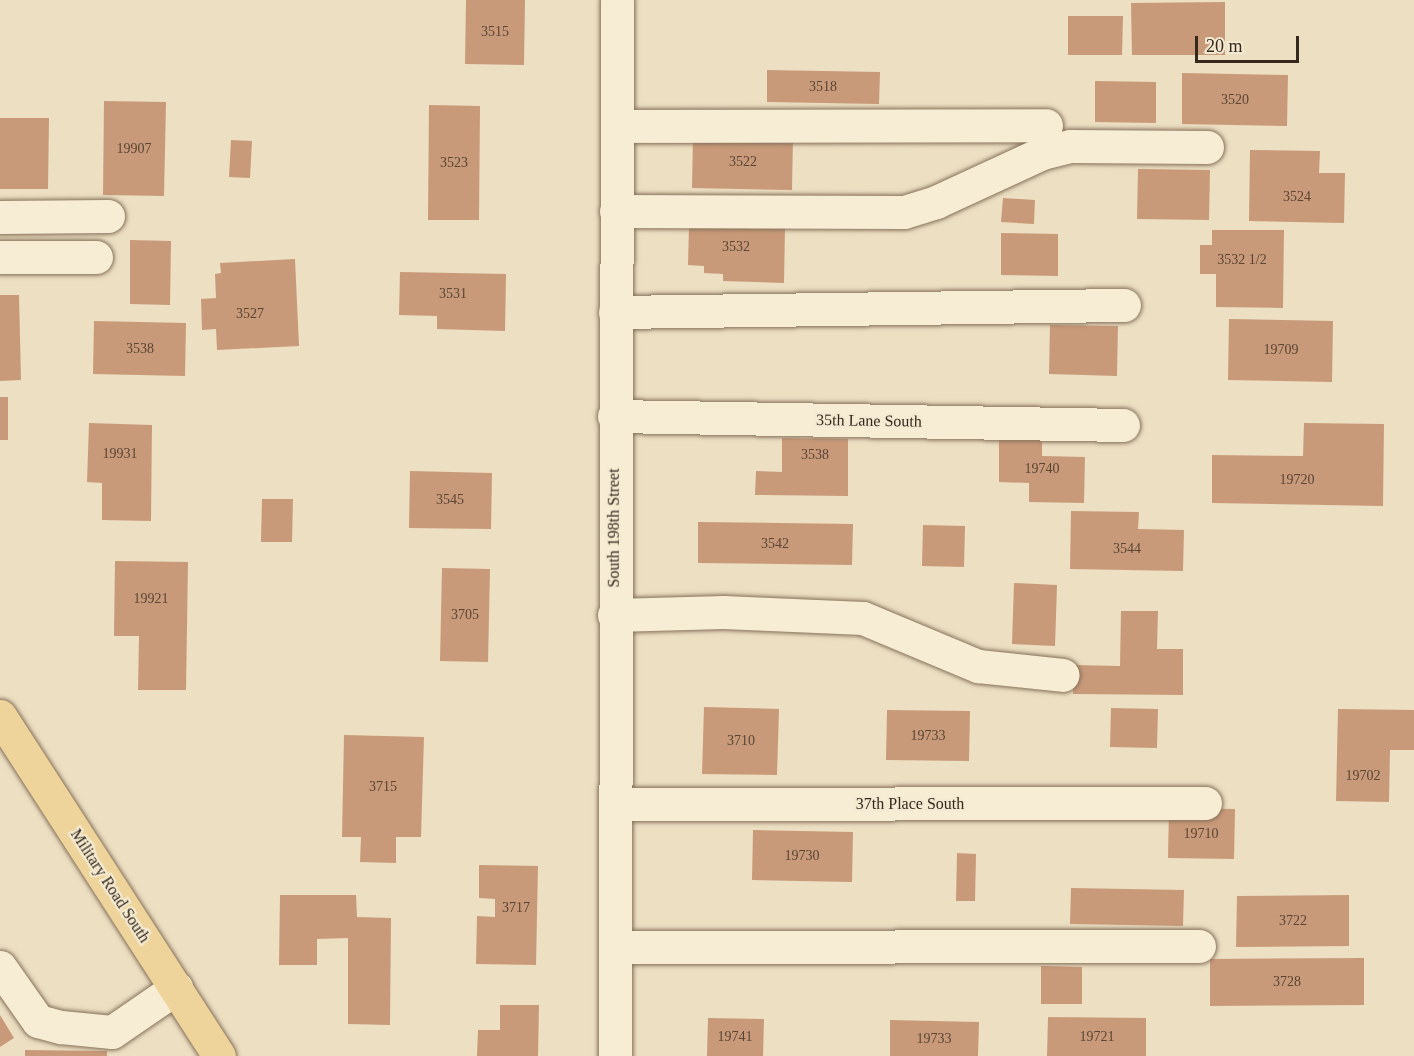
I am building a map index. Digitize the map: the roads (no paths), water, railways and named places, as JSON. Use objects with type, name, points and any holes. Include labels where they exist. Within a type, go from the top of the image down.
[{"type":"main road","name":"Military Road South","points":[[0,716],[219,1056]]},
{"type":"street","name":"South 198th Street","points":[[615,1056],[614,416],[617,0]]},
{"type":"street","points":[[617,126],[1046,125]]},
{"type":"street","points":[[616,211],[904,212],[936,202],[1042,153],[1070,146],[1207,147]]},
{"type":"street","points":[[0,217],[108,216]]},
{"type":"street","points":[[0,257],[96,257]]},
{"type":"street","points":[[615,312],[1124,305]]},
{"type":"street","name":"35th Lane South","points":[[614,416],[1123,425]]},
{"type":"street","points":[[614,615],[723,612],[863,618],[978,666],[1063,675]]},
{"type":"street","name":"37th Place South","points":[[615,804],[1205,803]]},
{"type":"street","points":[[615,946],[1199,946]]},
{"type":"street","points":[[0,967],[38,1021],[61,1027],[112,1032],[176,988]]}]
